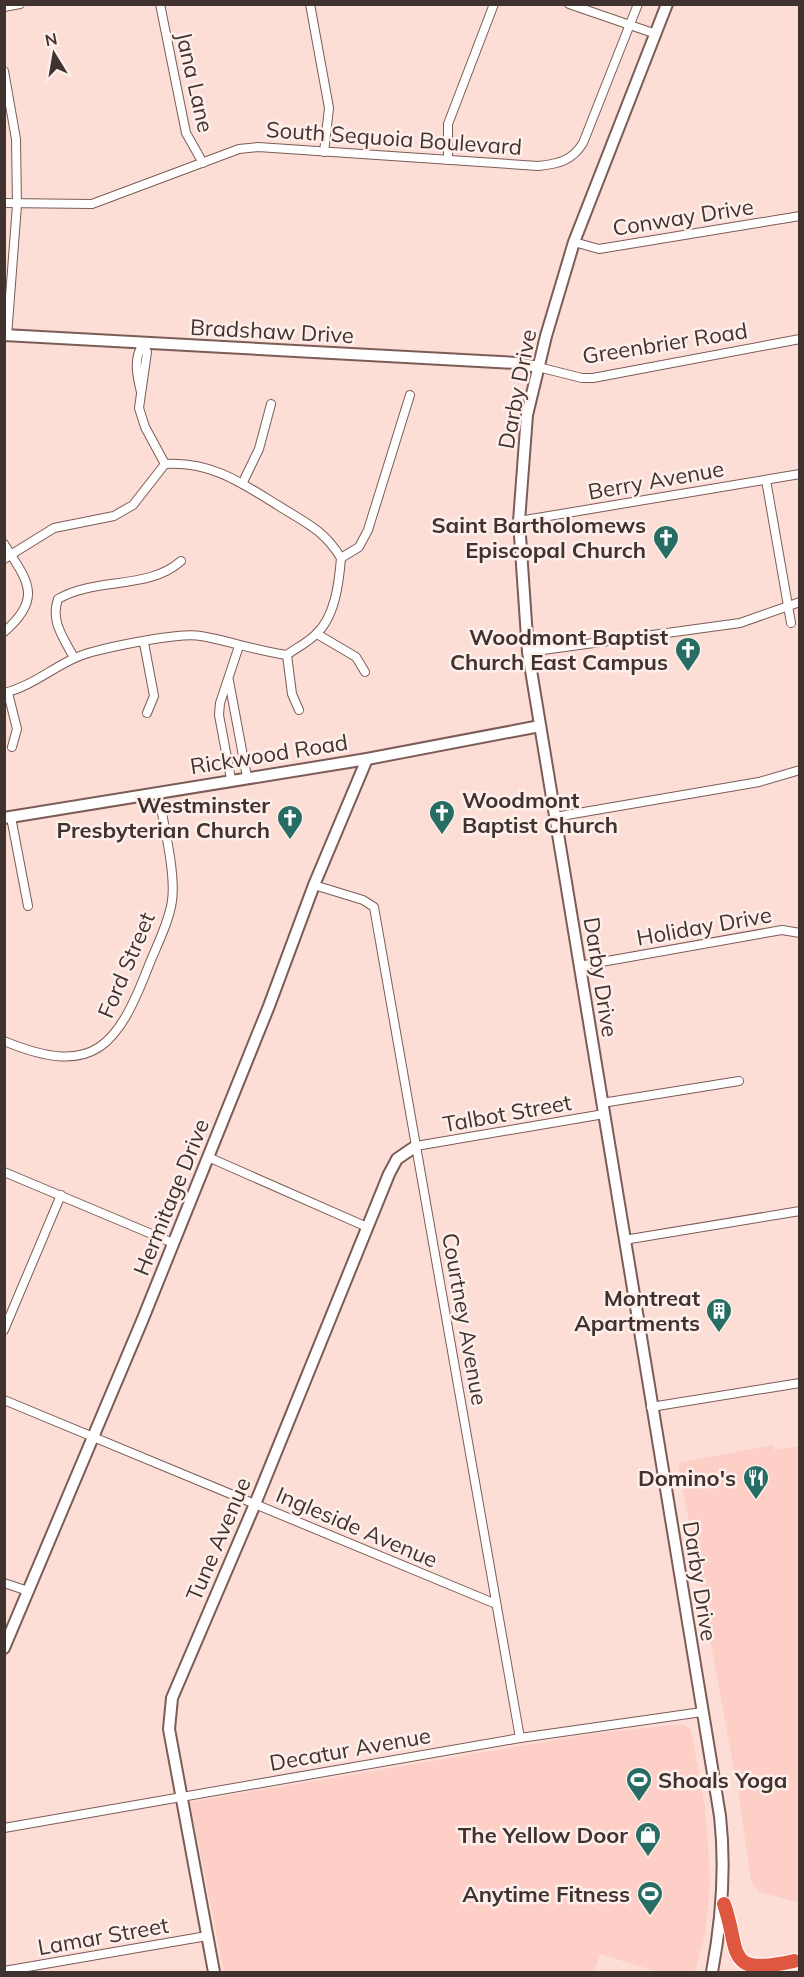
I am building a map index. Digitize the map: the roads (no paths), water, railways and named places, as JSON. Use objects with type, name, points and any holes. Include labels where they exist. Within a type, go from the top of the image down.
[{"type":"highway","points":[[723,1904],[731,1924],[736,1958],[745,1969],[768,1972],[797,1959]]},
{"type":"highway","points":[[781,1972],[797,1959]]},
{"type":"main road","name":"Darby Drive","points":[[667,4],[574,242],[538,367],[527,415],[519,521],[528,652],[722,1835],[723,1904],[712,1972]]},
{"type":"main road","name":"Bradshaw Drive","points":[[6,335],[517,363],[538,367]]},
{"type":"main road","name":"Rickwood Road","points":[[8,817],[231,779],[368,759],[540,726]]},
{"type":"main road","name":"Hermitage Drive","points":[[4,1648],[208,1157],[269,1006],[314,885],[368,759]]},
{"type":"main road","name":"Tune Avenue","points":[[214,1972],[169,1729],[172,1698],[255,1504],[367,1227],[397,1159],[416,1146]]},
{"type":"street","points":[[4,7],[20,4]]},
{"type":"street","name":"Jana Lane","points":[[160,4],[186,134],[203,163]]},
{"type":"street","points":[[310,4],[329,108],[324,152]]},
{"type":"street","points":[[448,160],[448,124],[494,4]]},
{"type":"street","points":[[569,4],[656,34]]},
{"type":"street","name":"South Sequoia Boulevard","points":[[4,203],[17,205],[92,204],[239,149],[258,147],[538,166],[559,164],[569,159],[583,143],[617,52],[638,4]]},
{"type":"street","points":[[4,72],[16,138],[17,205],[6,335]]},
{"type":"street","name":"Conway Drive","points":[[574,242],[599,249],[800,216]]},
{"type":"street","name":"Greenbrier Road","points":[[538,367],[582,378],[593,378],[800,339]]},
{"type":"street","points":[[143,344],[138,351],[136,371],[141,392],[139,408],[145,427],[165,464]]},
{"type":"street","points":[[341,558],[359,547],[368,530],[410,395]]},
{"type":"street","points":[[243,482],[259,449],[271,404]]},
{"type":"street","points":[[12,747],[17,729],[13,705],[6,693],[30,684],[74,658],[92,652],[178,635],[193,635],[287,655],[317,634],[328,615],[339,585],[341,558],[319,529],[243,482],[198,465],[165,464]]},
{"type":"street","points":[[8,557],[54,528],[114,516],[133,505],[165,464]]},
{"type":"street","name":"Berry Avenue","points":[[519,521],[800,474]]},
{"type":"street","points":[[766,480],[791,623]]},
{"type":"street","points":[[4,544],[8,557],[27,578],[28,599],[20,619],[4,632]]},
{"type":"street","points":[[74,658],[54,621],[54,610],[58,599],[74,589],[168,573],[181,561]]},
{"type":"street","points":[[528,652],[740,623],[788,604],[800,602]]},
{"type":"street","points":[[317,634],[356,657],[364,672]]},
{"type":"street","points":[[144,643],[154,696],[147,713]]},
{"type":"street","points":[[231,779],[219,715],[220,703],[239,646]]},
{"type":"street","points":[[287,655],[292,694],[298,710]]},
{"type":"street","points":[[229,680],[247,777]]},
{"type":"street","points":[[555,817],[759,782],[800,770]]},
{"type":"street","name":"Ford Street","points":[[4,1041],[31,1053],[61,1058],[82,1054],[101,1047],[116,1035],[128,1017],[172,900],[171,867],[158,792]]},
{"type":"street","points":[[8,817],[28,906]]},
{"type":"street","name":"Courtney Avenue","points":[[314,885],[363,900],[374,907],[520,1738]]},
{"type":"street","name":"Holiday Drive","points":[[579,966],[782,930],[800,933]]},
{"type":"street","name":"Talbot Street","points":[[416,1146],[739,1081]]},
{"type":"street","points":[[208,1157],[367,1227]]},
{"type":"street","points":[[4,1172],[173,1242]]},
{"type":"street","points":[[4,1330],[61,1195]]},
{"type":"street","points":[[624,1240],[800,1211]]},
{"type":"street","points":[[651,1407],[800,1383]]},
{"type":"street","name":"Ingleside Avenue","points":[[4,1400],[496,1604]]},
{"type":"street","points":[[4,1583],[28,1591]]},
{"type":"street","name":"Decatur Avenue","points":[[4,1828],[520,1738],[702,1712]]},
{"type":"street","name":"Lamar Street","points":[[4,1971],[207,1936]]},
{"type":"place","name":"Saint Bartholomews Episcopal Church","points":[[666,561]]},
{"type":"place","name":"Woodmont Baptist Church East Campus","points":[[688,673]]},
{"type":"place","name":"Woodmont Baptist Church","points":[[442,836]]},
{"type":"place","name":"Westminster Presbyterian Church","points":[[290,841]]},
{"type":"place","name":"Montreat Apartments","points":[[719,1334]]},
{"type":"place","name":"Domino's","points":[[756,1501]]},
{"type":"place","name":"Shoals Yoga","points":[[639,1803]]},
{"type":"place","name":"The Yellow Door","points":[[648,1858]]},
{"type":"place","name":"Anytime Fitness","points":[[650,1917]]}]
